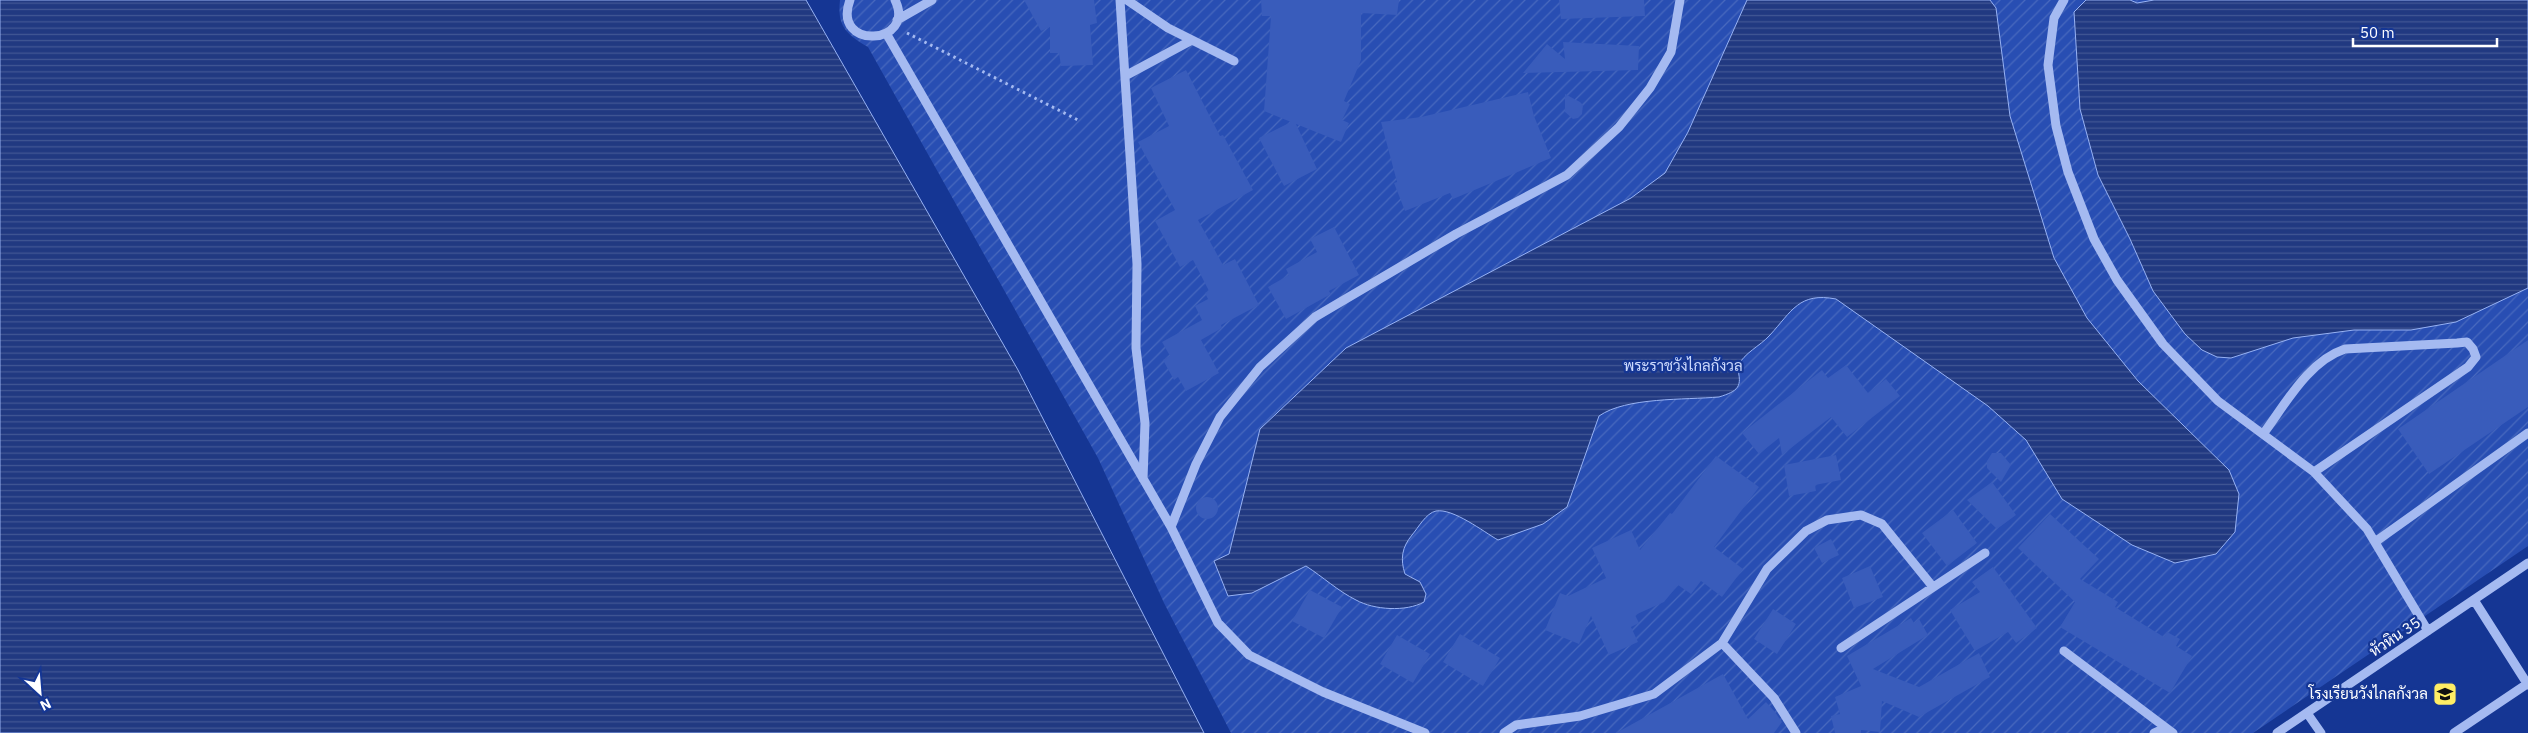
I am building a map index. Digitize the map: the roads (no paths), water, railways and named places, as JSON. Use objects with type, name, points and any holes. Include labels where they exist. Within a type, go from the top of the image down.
[{"type":"street","points":[[850,0],[847,9],[848,18],[858,33],[874,37],[886,33],[896,23],[932,0]]},
{"type":"street","points":[[895,0],[898,13],[896,23]]},
{"type":"street","points":[[1120,0],[1137,264],[1136,348],[1145,423],[1143,479]]},
{"type":"street","points":[[1128,0],[1168,28],[1234,61]]},
{"type":"street","points":[[1171,527],[1196,464],[1220,417],[1260,367],[1314,317],[1456,234],[1567,175],[1619,127],[1650,88],[1671,52],[1680,0]]},
{"type":"street","points":[[2064,0],[2054,18],[2048,65],[2056,126],[2068,172],[2094,239],[2117,280],[2163,344],[2218,401],[2314,472],[2367,529],[2428,631]]},
{"type":"street","points":[[886,33],[1171,527],[1218,623],[1249,655],[1323,692],[1424,733]]},
{"type":"street","points":[[1125,76],[1192,40]]},
{"type":"street","points":[[2263,434],[2300,385],[2321,361],[2334,353],[2345,349],[2458,342],[2467,342],[2474,349],[2476,357],[2468,367],[2314,472]]},
{"type":"street","points":[[2375,542],[2528,433]]},
{"type":"street","points":[[1504,733],[1516,725],[1580,716],[1654,694],[1699,662],[1722,642],[1767,569],[1806,531],[1826,520],[1861,515],[1882,524],[1933,587]]},
{"type":"street","points":[[1842,648],[1985,553]]},
{"type":"street","name":"หัวหิน 35","points":[[2277,733],[2528,563]]},
{"type":"street","points":[[2454,733],[2528,684],[2474,600]]},
{"type":"street","points":[[1722,642],[1774,698],[1796,733]]},
{"type":"street","points":[[2064,651],[2169,730]]},
{"type":"street","points":[[2307,713],[2321,733]]},
{"type":"street","points":[[2154,733],[2169,730]]},
{"type":"place","name":"โรงเรียนวังไกลกังวล","points":[[2445,694]]},
{"type":"park label","name":"พระราชวังไกลกังวล","points":[[1683,366]]}]
